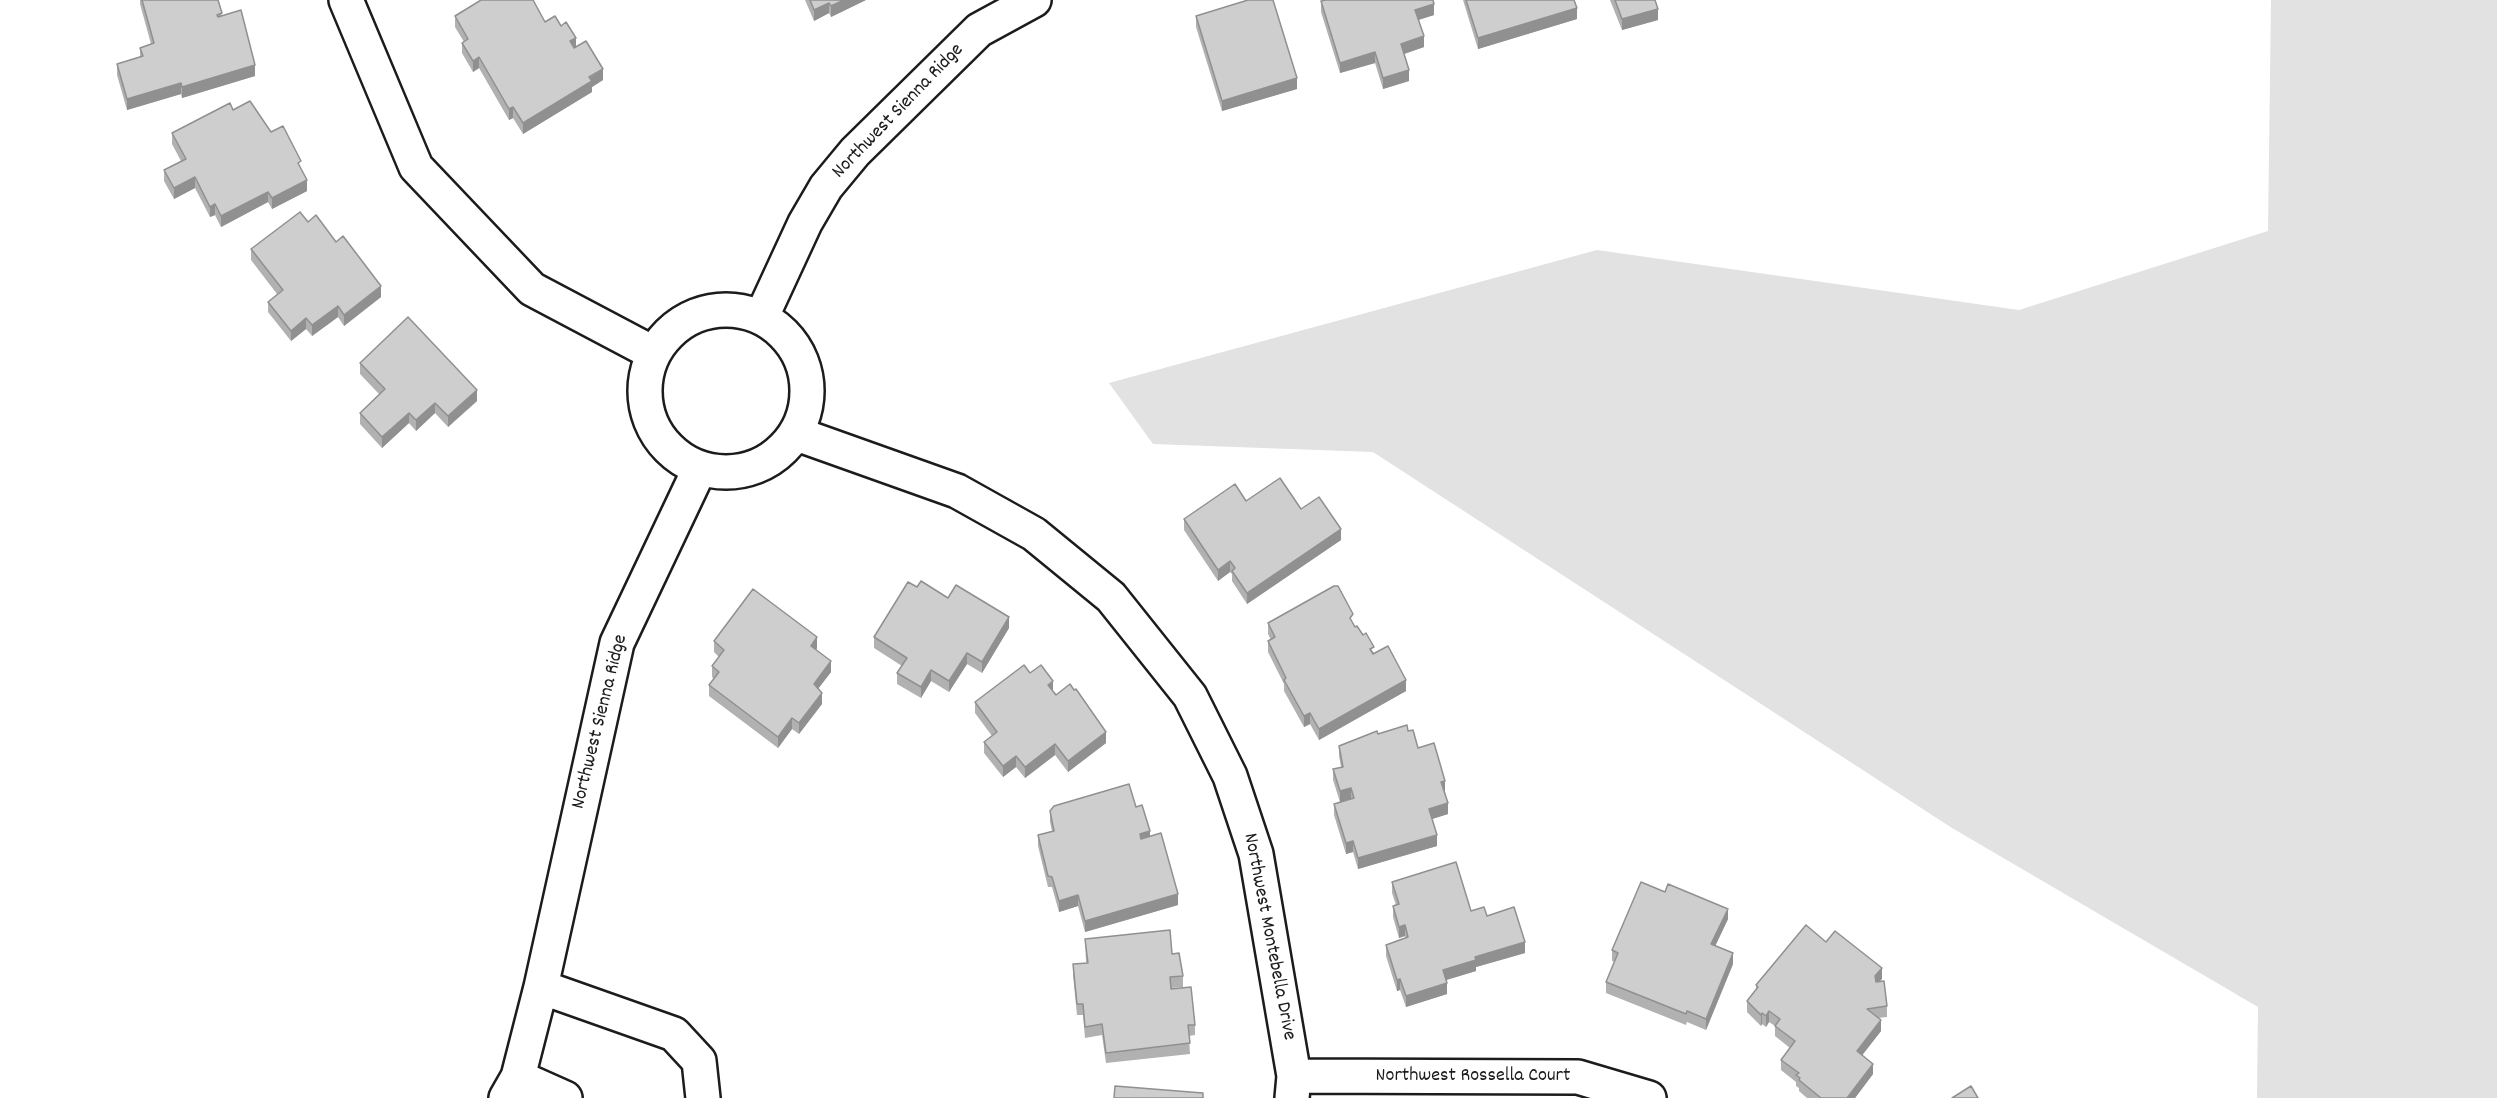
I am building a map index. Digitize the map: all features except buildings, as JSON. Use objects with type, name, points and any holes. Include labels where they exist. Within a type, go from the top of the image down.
[{"type":"street","points":[[346,0],[416,167],[532,289],[653,353]]},
{"type":"street","name":"Northwest Sienna Ridge","points":[[762,316],[805,223],[826,187],[855,152],[979,30],[1034,0]]},
{"type":"street","points":[[717,309],[743,311],[762,316],[788,337],[801,359],[808,384],[807,401],[796,434],[778,454],[754,468],[727,473],[700,468],[675,455],[656,434],[646,408],[645,380],[653,353],[669,332],[691,317],[717,309]]},
{"type":"street","name":"Northwest Montebella Drive","points":[[796,434],[957,491],[1034,534],[1111,597],[1190,696],[1230,776],[1256,854],[1293,1087]]},
{"type":"street","name":"Northwest Sienna Ridge","points":[[565,1098],[512,1088],[540,987],[617,643],[700,468]]},
{"type":"street","points":[[540,987],[674,1034],[699,1061],[703,1098]]},
{"type":"street","name":"Northwest Rossella Court","points":[[1293,1087],[1578,1077],[1649,1098]]},
{"type":"shaded area","points":[[2271,0],[2497,0],[2497,1098],[2257,1098],[2258,1007],[1952,828],[1373,452],[1153,444],[1109,383],[1597,250],[2019,310],[2268,231]]}]
